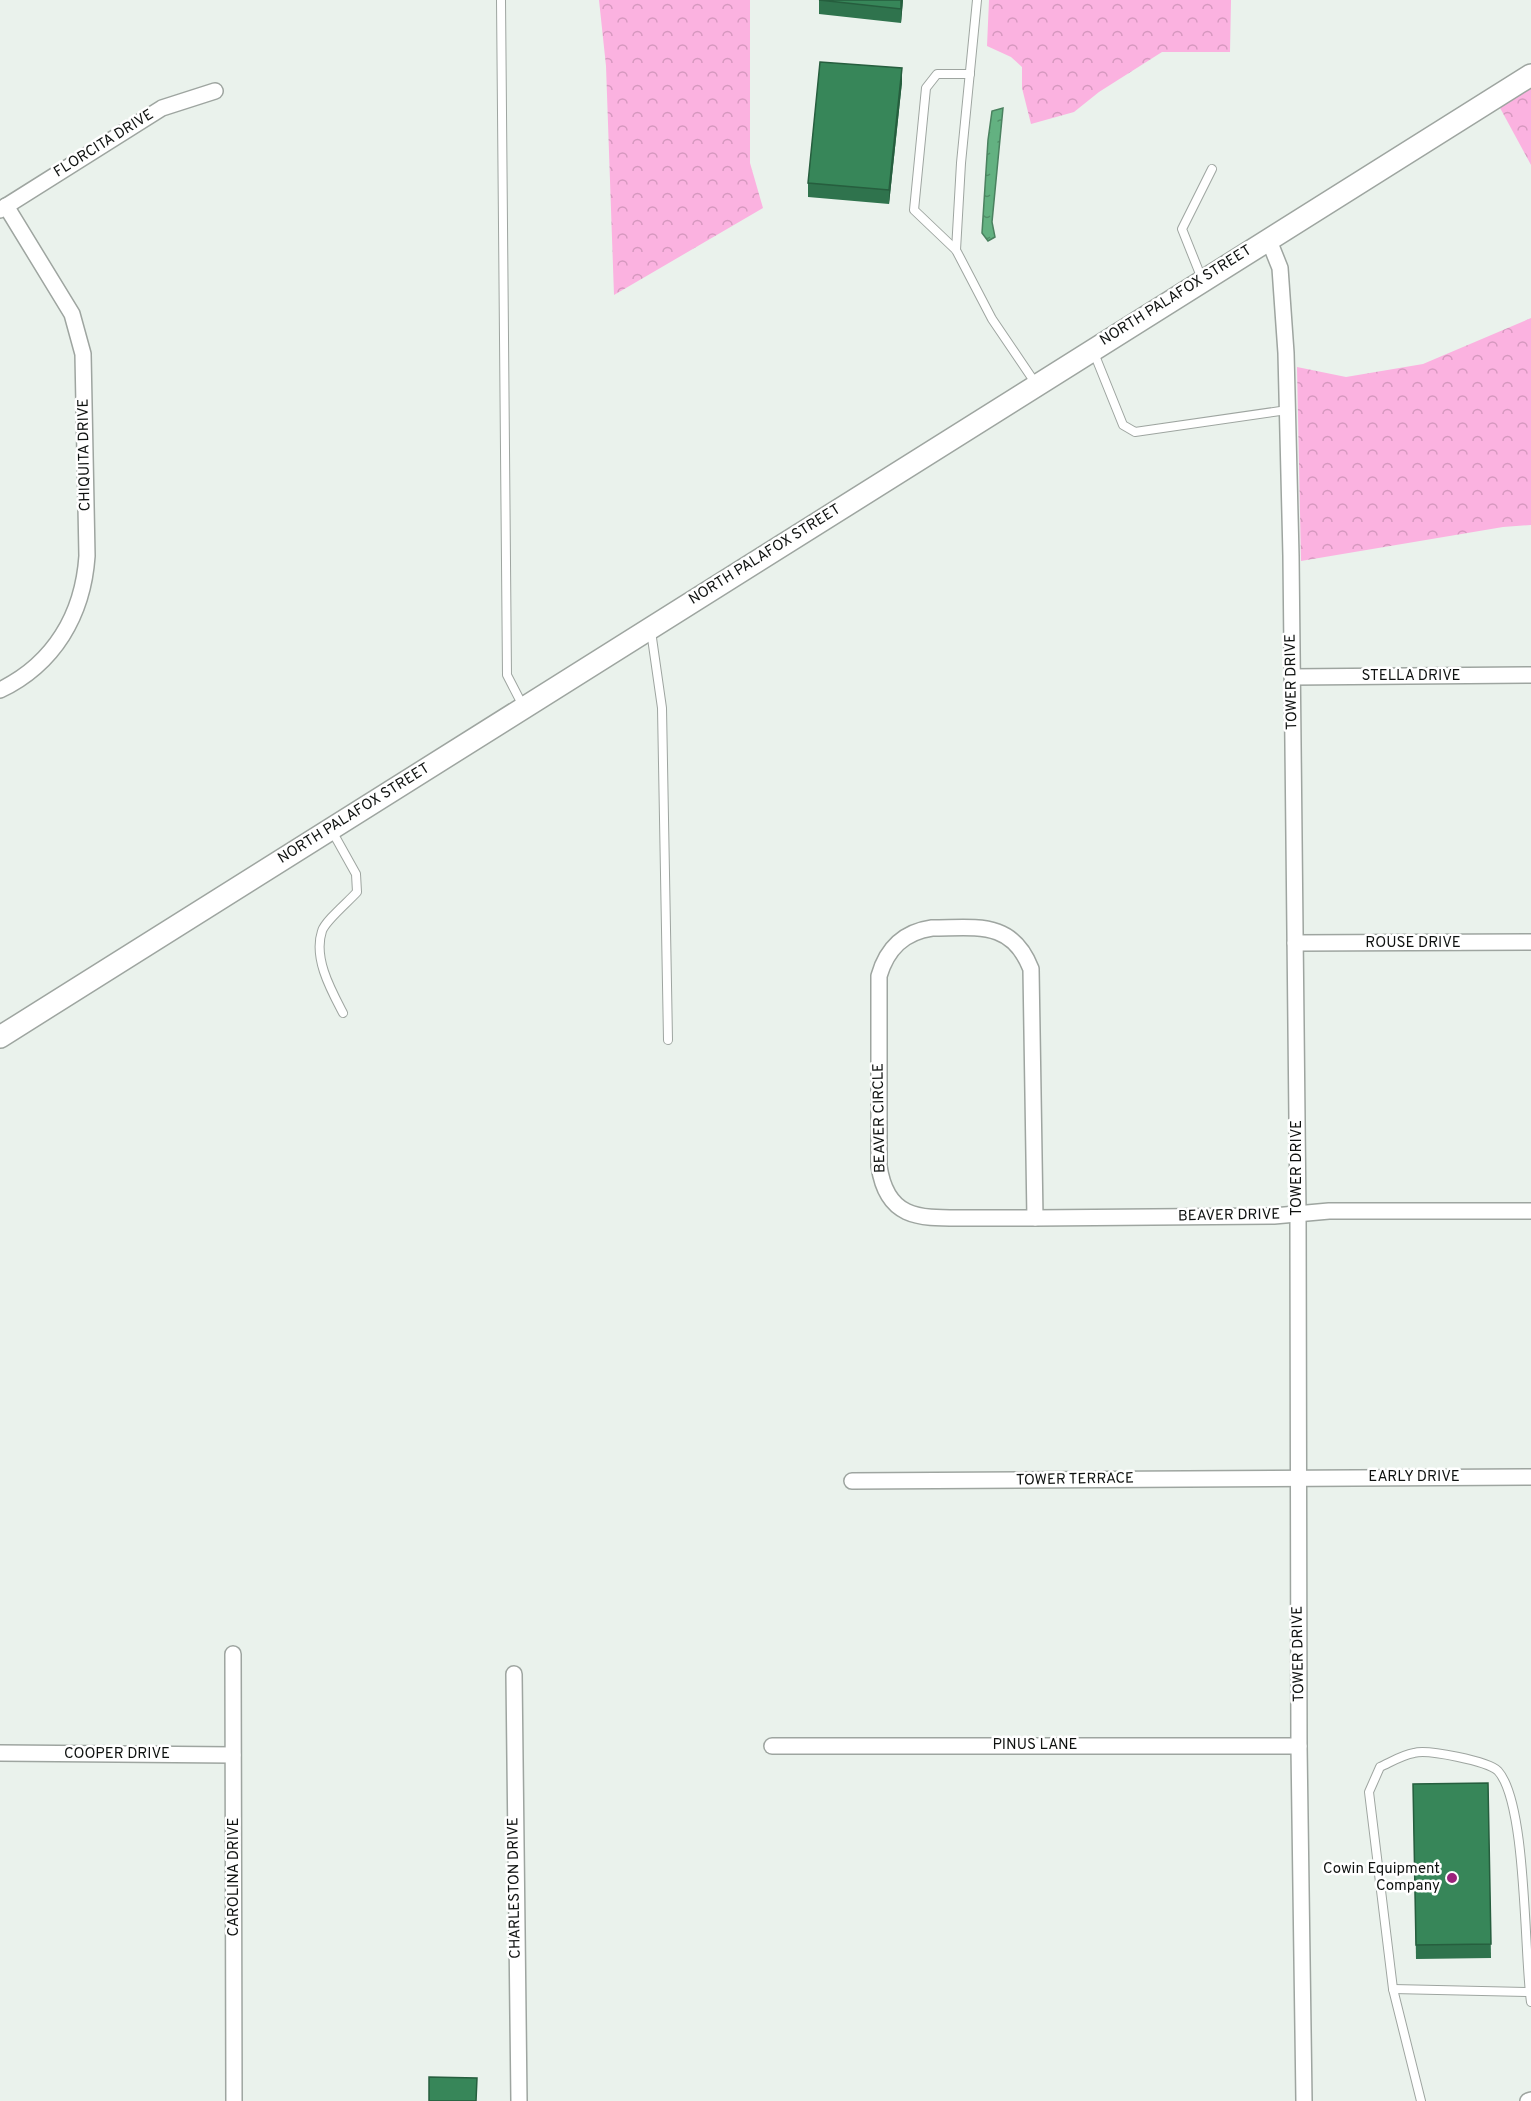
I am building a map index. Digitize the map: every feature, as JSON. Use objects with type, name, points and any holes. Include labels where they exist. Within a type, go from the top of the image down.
[{"type":"main road","name":"NORTH PALAFOX STREET","points":[[0,1037],[1092,348],[1531,75]]},
{"type":"street","name":"FLORCITA DRIVE","points":[[3,208],[154,113],[188,98],[215,91]]},
{"type":"street","name":"CHIQUITA DRIVE","points":[[0,690],[30,671],[67,629],[81,599],[87,556],[83,354],[79,332],[72,314],[3,208]]},
{"type":"street","name":"TOWER DRIVE","points":[[1269,238],[1280,268],[1287,410],[1298,1214],[1299,1746],[1304,2101]]},
{"type":"street","name":"STELLA DRIVE","points":[[1292,677],[1531,675]]},
{"type":"street","name":"BEAVER CIRCLE","points":[[989,928],[1004,933],[1026,954],[1031,969],[1035,1218],[924,1218],[898,1207],[888,1196],[882,1183],[879,1166],[879,976],[883,962],[892,948],[904,937],[920,930],[989,928]]},
{"type":"street","name":"ROUSE DRIVE","points":[[1295,944],[1531,942]]},
{"type":"street","name":"BEAVER DRIVE","points":[[1035,1218],[1298,1214],[1329,1211],[1531,1210]]},
{"type":"street","name":"EARLY DRIVE","points":[[1298,1478],[1531,1477]]},
{"type":"street","name":"TOWER TERRACE","points":[[852,1481],[1298,1478]]},
{"type":"street","name":"CAROLINA DRIVE","points":[[234,1654],[234,2101]]},
{"type":"street","name":"CHARLESTON DRIVE","points":[[514,1674],[519,2101]]},
{"type":"street","name":"PINUS LANE","points":[[772,1746],[1299,1746]]},
{"type":"street","name":"COOPER DRIVE","points":[[0,1753],[233,1755]]},
{"type":"lane","points":[[501,0],[507,675],[523,707]]},
{"type":"lane","points":[[956,250],[961,163],[977,0]]},
{"type":"lane","points":[[970,74],[936,74],[926,88],[914,210],[956,250],[992,319],[1036,384]]},
{"type":"lane","points":[[1202,279],[1186,245],[1182,229],[1212,169]]},
{"type":"lane","points":[[1092,348],[1123,425],[1135,432],[1287,410]]},
{"type":"lane","points":[[650,627],[662,708],[668,1040]]},
{"type":"lane","points":[[331,829],[356,874],[357,892],[322,930],[320,954],[328,985],[343,1013]]},
{"type":"lane","points":[[1421,2101],[1393,1989],[1369,1792],[1380,1767],[1415,1752],[1469,1759],[1497,1770],[1511,1794],[1520,1858],[1531,2002]]},
{"type":"lane","points":[[1393,1989],[1529,1992]]},
{"type":"green space","points":[[599,0],[750,0],[750,163],[763,208],[614,295],[606,66]]},
{"type":"green space","points":[[989,0],[1231,0],[1230,52],[1162,52],[1099,92],[1074,112],[1031,124],[1022,88],[1022,67],[1011,57],[987,46]]},
{"type":"green space","points":[[1531,86],[1531,165],[1499,106]]},
{"type":"green space","points":[[1531,318],[1531,525],[1503,527],[1301,561],[1297,367],[1346,377],[1423,364]]},
{"type":"water","points":[[1003,108],[992,222],[995,237],[988,241],[982,233],[988,140],[992,111]]},
{"type":"building","points":[[819,0],[901,0],[901,9]]},
{"type":"building","points":[[820,62],[902,68],[889,190],[808,183]]},
{"type":"building","name":"Cowin Equipment Company","points":[[1488,1783],[1491,1944],[1416,1945],[1413,1784]]},
{"type":"building","points":[[429,2077],[477,2078],[476,2101],[429,2101]]},
{"type":"place","name":"Cowin Equipment Company","points":[[1452,1878]]}]
